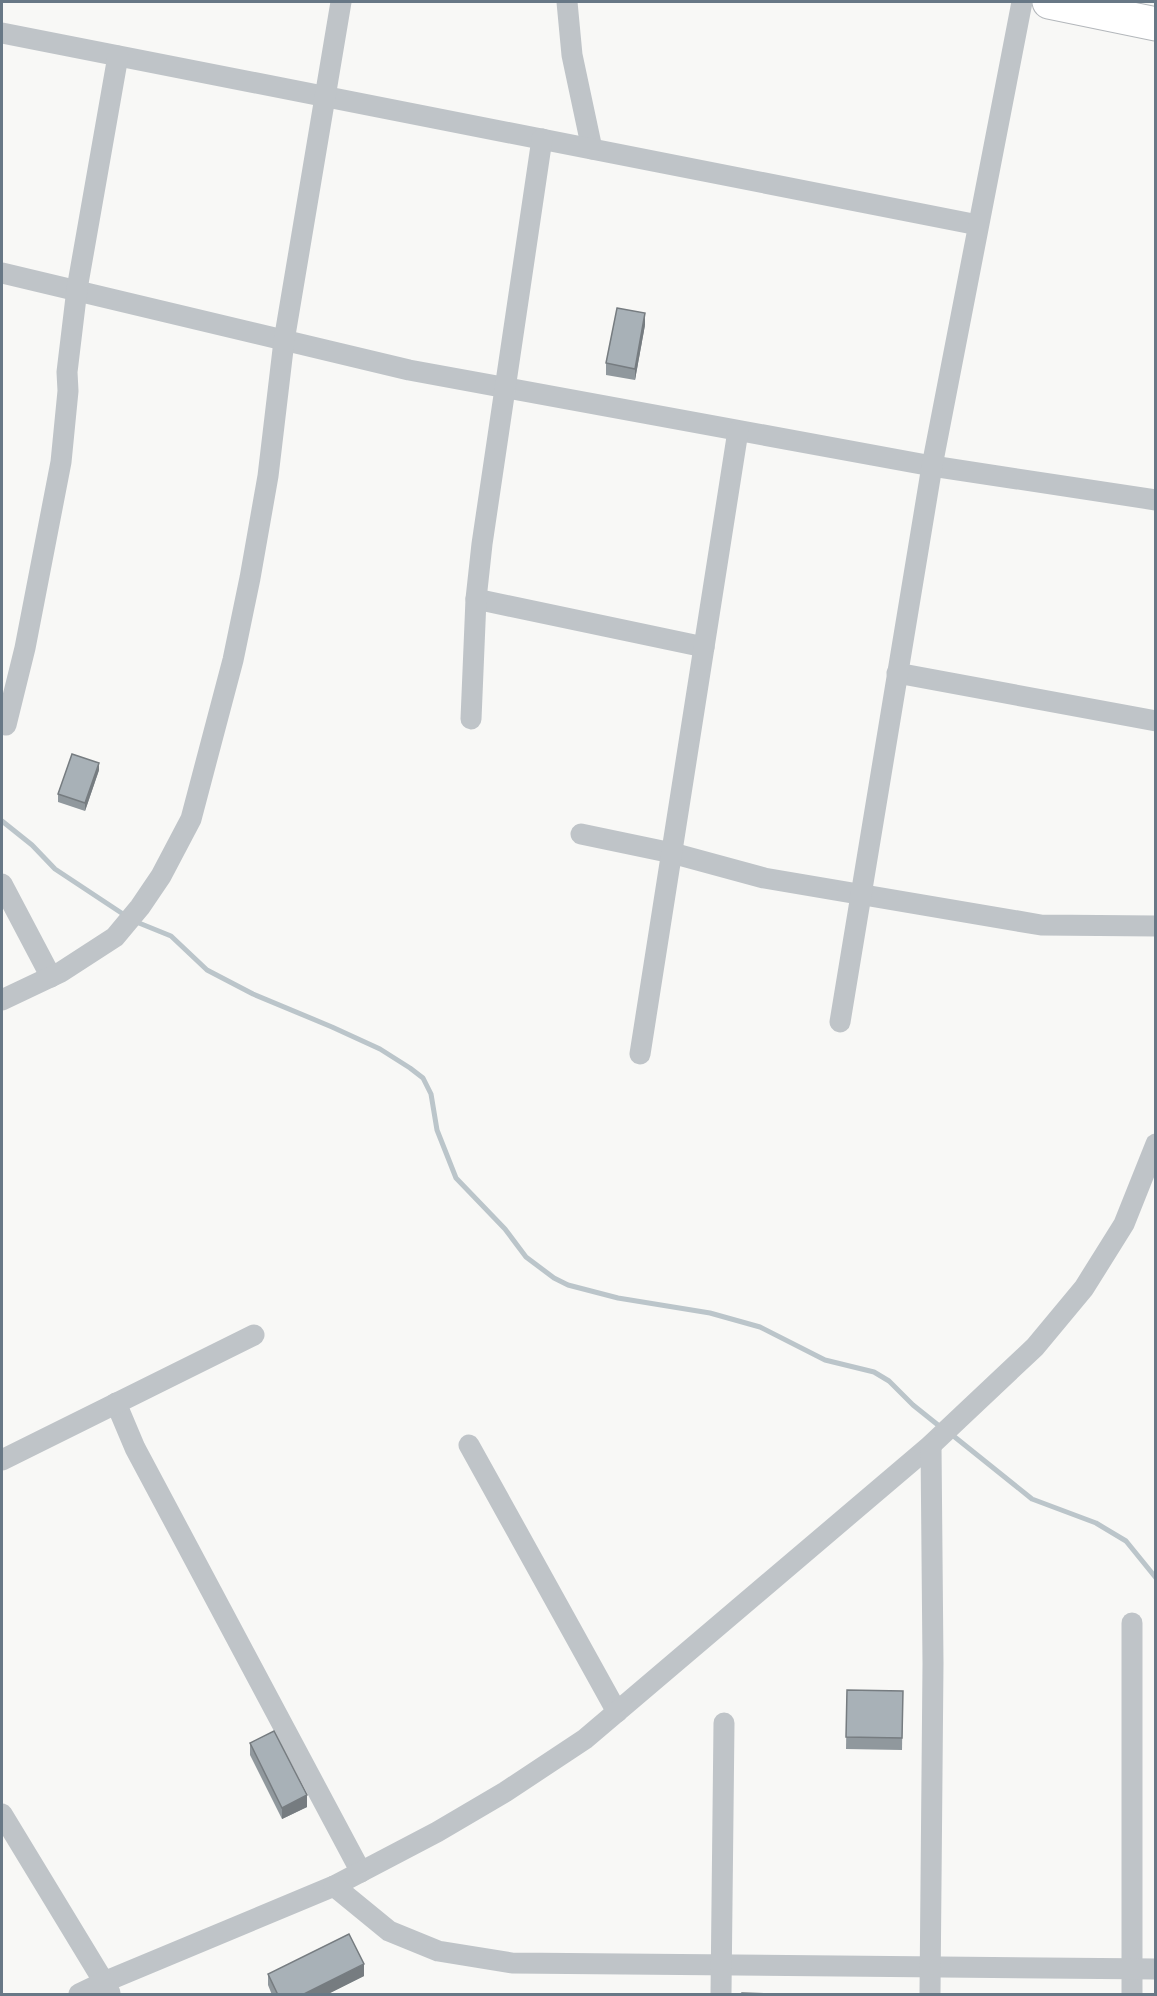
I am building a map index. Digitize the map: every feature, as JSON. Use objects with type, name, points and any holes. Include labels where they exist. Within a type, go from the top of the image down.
[{"type":"highway","points":[[1049,2],[1155,24]]},
{"type":"street","points":[[2,1000],[51,977],[115,937],[140,907],[161,876],[191,819],[233,660],[268,476],[284,341],[341,2]]},
{"type":"street","points":[[567,2],[572,55],[592,149]]},
{"type":"street","points":[[840,1022],[932,466],[1022,2]]},
{"type":"street","points":[[2,33],[978,225]]},
{"type":"street","points":[[6,725],[25,648],[61,462],[68,392],[67,372],[77,289],[118,56]]},
{"type":"street","points":[[471,718],[476,599],[542,139]]},
{"type":"street","points":[[2,273],[77,289],[409,370],[932,466],[1155,500]]},
{"type":"street","points":[[640,1054],[738,430]]},
{"type":"street","points":[[476,599],[704,647]]},
{"type":"street","points":[[897,673],[1155,721]]},
{"type":"street","points":[[581,834],[672,853],[764,878],[861,892],[1041,925],[1155,926]]},
{"type":"street","points":[[2,884],[51,977]]},
{"type":"street","points":[[79,1995],[107,1988],[334,1886],[437,1832],[505,1792],[585,1739],[933,1442],[1035,1347],[1084,1288],[1124,1224],[1155,1146]]},
{"type":"street","points":[[2,1460],[254,1335]]},
{"type":"street","points":[[116,1403],[135,1448],[361,1872]]},
{"type":"street","points":[[930,1995],[933,1442]]},
{"type":"street","points":[[469,1445],[617,1712]]},
{"type":"street","points":[[1132,1623],[1132,1995]]},
{"type":"street","points":[[721,1995],[724,1722]]},
{"type":"street","points":[[2,1814],[107,1988]]},
{"type":"street","points":[[334,1886],[389,1931],[438,1951],[512,1963],[721,1966],[930,1965],[1155,1969]]},
{"type":"building","points":[[617,308],[645,313],[635,369],[606,363]]},
{"type":"building","points":[[72,754],[99,763],[85,803],[58,794]]},
{"type":"building","points":[[847,1690],[903,1691],[902,1738],[846,1737]]},
{"type":"building","points":[[274,1731],[307,1795],[282,1808],[250,1743]]},
{"type":"building","points":[[349,1934],[364,1964],[302,1995],[278,1995],[268,1974]]},
{"type":"building","points":[[742,1993],[770,1994],[770,1995],[742,1995]]},
{"type":"waterway","points":[[2,821],[32,845],[55,869],[126,916]]},
{"type":"waterway","points":[[134,921],[171,936],[207,970],[253,994],[380,1049],[423,1078],[431,1094],[437,1130],[456,1178],[505,1229],[526,1257],[554,1278],[568,1285],[618,1298],[710,1313],[760,1327],[825,1360],[874,1372],[889,1381],[913,1405],[943,1429]]},
{"type":"waterway","points":[[951,1434],[1032,1499],[1096,1523],[1126,1541],[1156,1578]]}]
